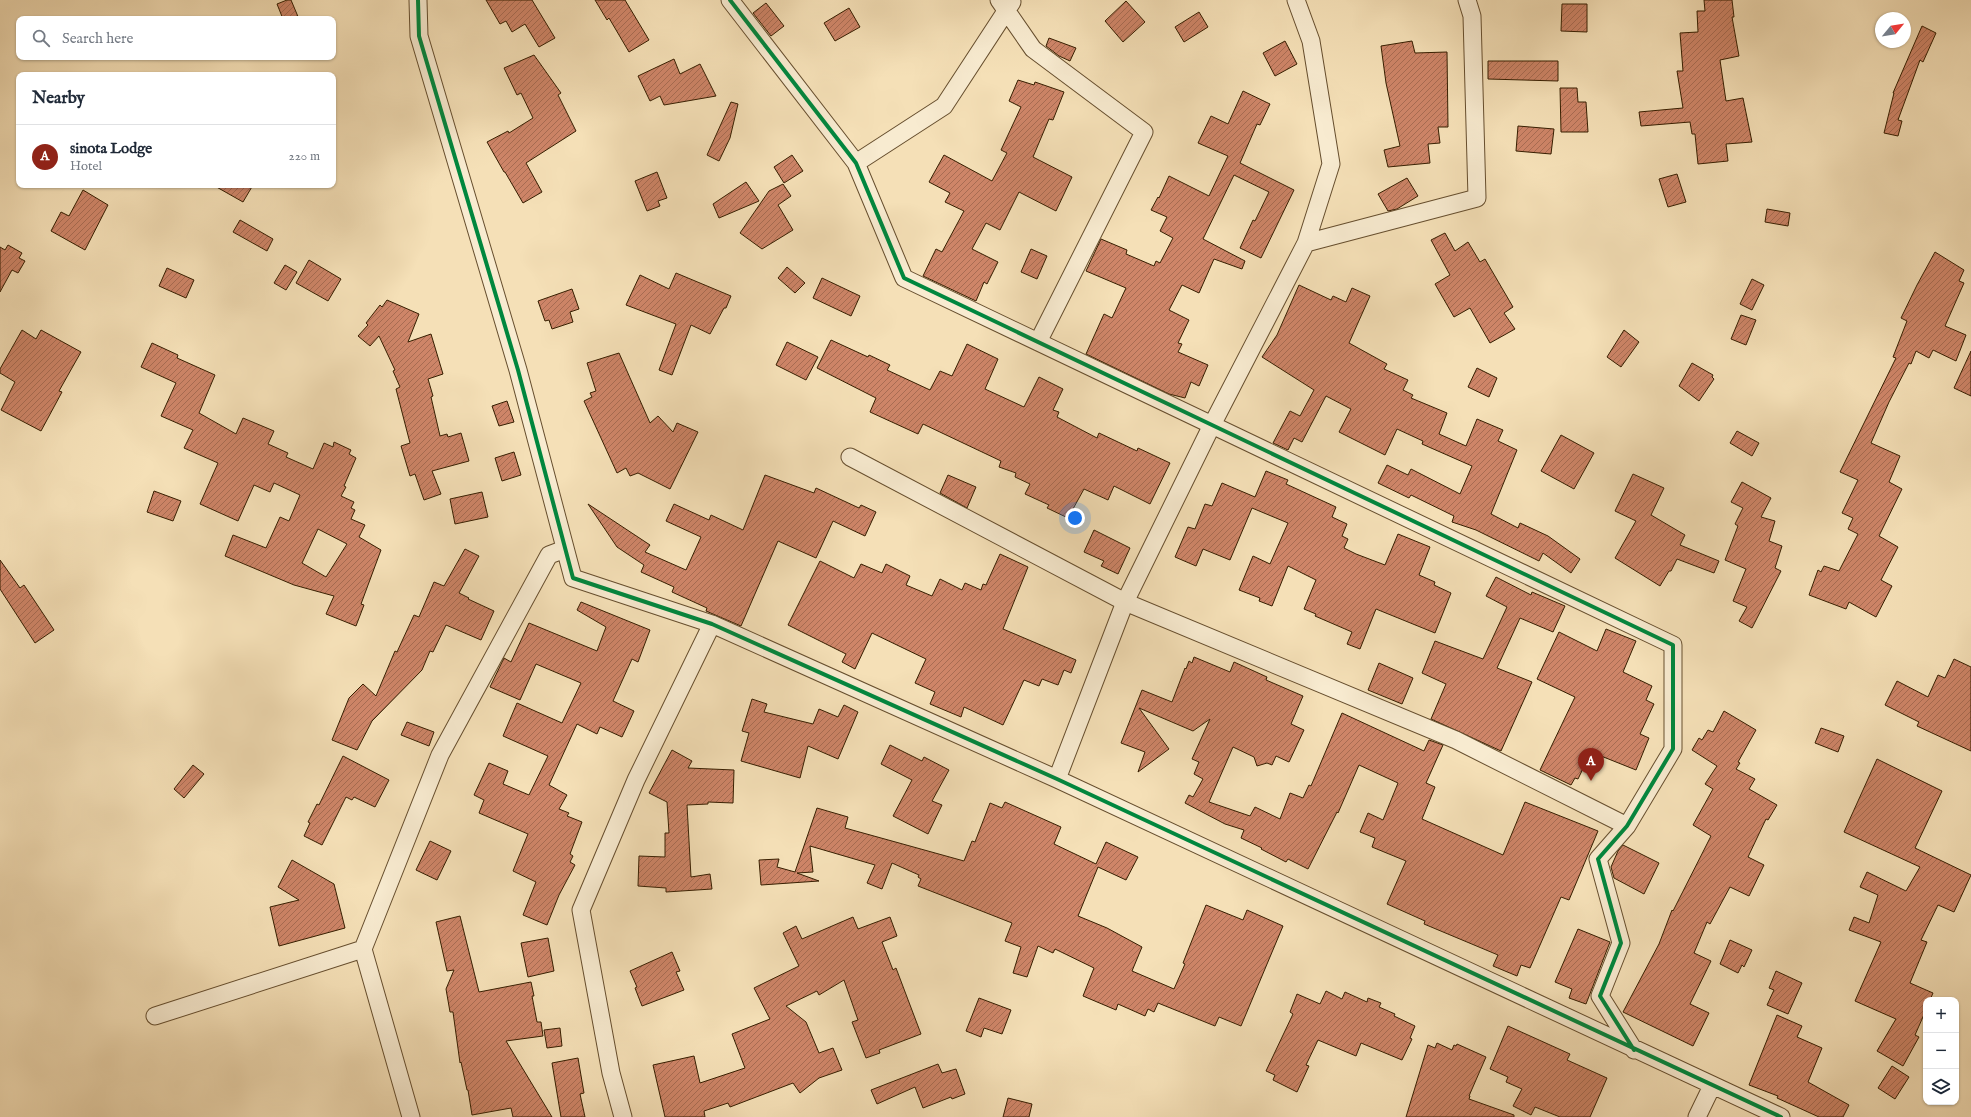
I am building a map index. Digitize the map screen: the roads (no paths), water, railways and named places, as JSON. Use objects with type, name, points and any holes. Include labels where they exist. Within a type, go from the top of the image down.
[{"type":"street","points":[[418,0],[419,36],[518,370],[573,578],[712,624],[1057,779],[1634,1050],[1781,1117]]},
{"type":"street","points":[[730,0],[856,163],[904,278],[1673,645],[1673,749],[1627,826],[1598,859],[1621,943],[1600,996],[1634,1050]]},
{"type":"street","points":[[1057,779],[1125,602],[1212,425],[1306,243],[1331,164],[1311,41],[1296,0]]},
{"type":"street","points":[[1306,243],[1477,198],[1472,16],[1467,0]]},
{"type":"street","points":[[856,163],[944,106],[1006,3],[1033,49],[1144,132],[1038,342]]},
{"type":"street","points":[[850,457],[1125,602],[1456,740],[1627,826]]},
{"type":"street","points":[[411,1117],[363,949],[440,756],[549,555],[565,549]]},
{"type":"street","points":[[623,1117],[611,1073],[581,910],[636,780],[712,624]]},
{"type":"street","points":[[155,1016],[363,949]]},
{"type":"street","points":[[1696,1117],[1712,1086]]},
{"type":"place","name":"sinota Lodge","points":[[1591,781]]}]
